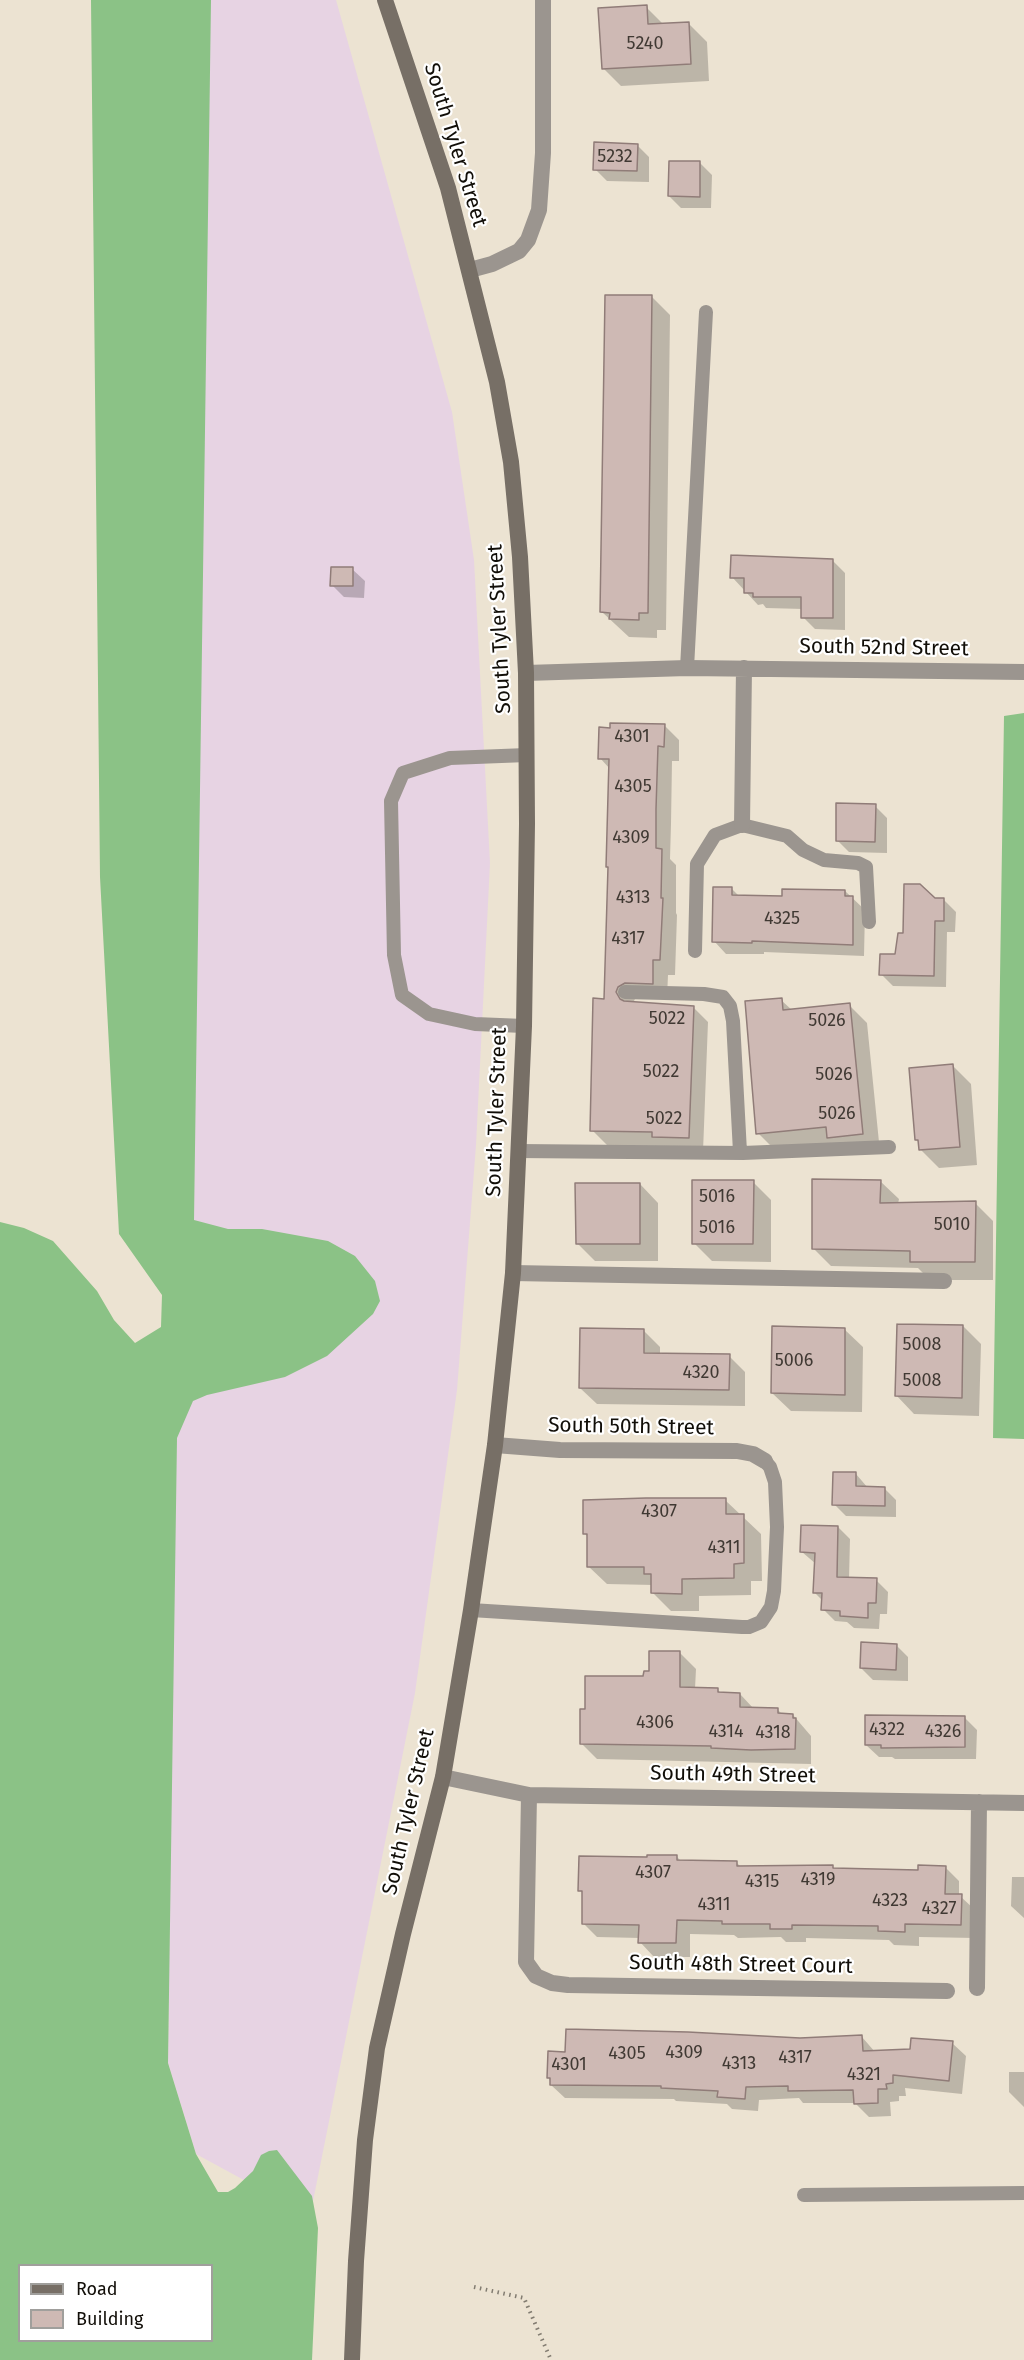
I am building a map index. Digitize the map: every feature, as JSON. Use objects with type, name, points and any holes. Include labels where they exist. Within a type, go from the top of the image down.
[{"type":"main road","name":"South Tyler Street","points":[[352,2360],[356,2261],[365,2140],[378,2048],[403,1934],[443,1777],[471,1610],[495,1445],[513,1273],[524,1026],[526,673],[520,557],[511,462],[497,382],[448,188],[385,0]]},
{"type":"street","points":[[470,270],[492,264],[519,251],[528,240],[539,210],[543,153],[543,0]]},
{"type":"street","name":"South 52nd Street","points":[[526,673],[687,668],[1024,672]]},
{"type":"street","points":[[742,825],[744,669]]},
{"type":"street","points":[[513,1273],[944,1281]]},
{"type":"street","name":"South 50th Street","points":[[495,1445],[560,1450],[737,1451],[753,1454],[765,1461]]},
{"type":"street","name":"South 49th Street","points":[[443,1777],[529,1795],[1024,1803]]},
{"type":"street","name":"South 48th Street Court","points":[[529,1795],[526,1962],[536,1976],[552,1983],[568,1985],[947,1991]]},
{"type":"street","points":[[977,1988],[979,1802]]},
{"type":"lane","points":[[687,668],[706,312]]},
{"type":"lane","points":[[524,1026],[475,1024],[429,1014],[402,995],[394,955],[391,801],[403,773],[450,758],[526,755]]},
{"type":"lane","points":[[695,951],[697,864],[715,835],[742,825],[787,836],[803,850],[824,860],[858,863],[866,867],[870,922]]},
{"type":"lane","points":[[624,992],[704,994],[723,997],[730,1006],[733,1022],[740,1152]]},
{"type":"lane","points":[[518,1151],[740,1152],[889,1147]]},
{"type":"lane","points":[[471,1610],[742,1627],[761,1622],[771,1607],[774,1591],[777,1527],[775,1482],[770,1467],[765,1461]]},
{"type":"lane","points":[[804,2194],[1024,2193]]},
{"type":"path","points":[[474,2287],[524,2298],[551,2360]]},
{"type":"shaded area","points":[[188,0],[336,0],[452,412],[474,560],[490,863],[476,1145],[457,1390],[415,1693],[310,2216],[196,2154],[168,2063]]},
{"type":"green space","points":[[91,0],[211,0],[194,1220],[228,1229],[262,1229],[328,1241],[355,1256],[375,1281],[380,1301],[373,1314],[327,1356],[285,1377],[207,1395],[193,1401],[177,1438],[168,2063],[196,2154],[218,2192],[228,2192],[235,2188],[253,2171],[261,2155],[277,2150],[312,2196],[318,2228],[312,2360],[0,2360],[0,1222],[24,1228],[53,1241],[97,1291],[114,1320],[135,1343],[161,1327],[162,1295],[119,1234],[100,877]]},
{"type":"green space","points":[[1024,713],[1024,1439],[993,1438],[1004,716]]},
{"type":"building","points":[[647,5],[648,24],[689,22],[691,64],[602,69],[598,8]]},
{"type":"building","points":[[594,142],[638,144],[637,171],[593,170]]},
{"type":"building","points":[[669,161],[700,161],[700,197],[668,196]]},
{"type":"building","points":[[605,295],[652,295],[648,613],[639,613],[639,620],[609,619],[610,613],[600,612]]},
{"type":"building","points":[[731,555],[833,559],[833,618],[801,618],[801,597],[753,597],[753,593],[744,593],[744,578],[730,578]]},
{"type":"building","points":[[331,567],[353,567],[353,586],[330,586]]},
{"type":"building","points":[[610,723],[665,724],[664,747],[658,746],[656,809],[656,848],[662,849],[661,898],[663,898],[660,960],[653,960],[653,984],[625,983],[618,987],[616,992],[624,1001],[694,1006],[689,1138],[652,1137],[652,1132],[590,1131],[593,998],[604,999],[608,867],[606,867],[609,759],[598,759],[599,727],[610,728]]},
{"type":"building","points":[[836,803],[876,804],[875,842],[836,841]]},
{"type":"building","points":[[904,884],[920,884],[935,898],[944,898],[944,921],[935,921],[934,976],[879,975],[880,954],[895,954],[898,933],[903,933]]},
{"type":"building","points":[[713,887],[732,887],[732,895],[782,896],[782,889],[845,890],[845,896],[853,896],[853,945],[752,941],[752,943],[712,942]]},
{"type":"building","points":[[782,998],[783,1010],[850,1003],[863,1134],[827,1138],[826,1127],[756,1134],[745,1001]]},
{"type":"building","points":[[953,1064],[960,1147],[919,1150],[918,1140],[915,1140],[909,1068]]},
{"type":"building","points":[[812,1179],[881,1180],[880,1203],[976,1201],[975,1262],[910,1262],[910,1251],[812,1249]]},
{"type":"building","points":[[692,1180],[754,1180],[753,1244],[692,1244]]},
{"type":"building","points":[[575,1183],[640,1183],[640,1244],[576,1244]]},
{"type":"building","points":[[897,1324],[963,1325],[962,1398],[895,1396]]},
{"type":"building","points":[[772,1326],[845,1328],[845,1395],[771,1393]]},
{"type":"building","points":[[580,1328],[644,1329],[644,1353],[730,1354],[729,1390],[579,1388]]},
{"type":"building","points":[[833,1472],[856,1472],[856,1486],[885,1487],[885,1506],[832,1505]]},
{"type":"building","points":[[726,1498],[726,1514],[744,1514],[744,1563],[734,1564],[734,1578],[682,1579],[682,1594],[651,1593],[651,1574],[644,1574],[644,1567],[587,1567],[587,1534],[583,1534],[583,1500]]},
{"type":"building","points":[[801,1525],[838,1526],[837,1577],[877,1578],[876,1603],[868,1603],[868,1618],[840,1616],[840,1611],[821,1610],[822,1593],[813,1593],[815,1553],[800,1552]]},
{"type":"building","points":[[861,1642],[897,1644],[896,1670],[860,1668]]},
{"type":"building","points":[[649,1651],[680,1651],[680,1687],[718,1688],[718,1692],[740,1693],[740,1707],[778,1708],[778,1713],[793,1714],[793,1718],[796,1718],[795,1749],[751,1750],[711,1748],[711,1746],[580,1744],[580,1709],[585,1709],[585,1676],[643,1676],[644,1671],[649,1671]]},
{"type":"building","points":[[865,1715],[965,1716],[965,1747],[881,1748],[881,1745],[865,1745]]},
{"type":"building","points":[[647,1855],[677,1855],[677,1860],[737,1861],[737,1866],[833,1865],[833,1868],[918,1870],[918,1865],[946,1866],[945,1894],[962,1894],[961,1925],[905,1924],[905,1932],[878,1931],[878,1926],[792,1925],[792,1929],[770,1929],[770,1924],[722,1924],[722,1921],[677,1920],[676,1943],[638,1943],[639,1925],[582,1924],[582,1891],[578,1891],[579,1856],[647,1857]]},
{"type":"building","points":[[566,2029],[800,2038],[862,2035],[863,2051],[910,2049],[911,2038],[953,2041],[949,2081],[893,2075],[893,2083],[886,2084],[887,2089],[878,2089],[878,2103],[854,2104],[853,2090],[788,2091],[788,2086],[746,2087],[745,2099],[717,2097],[718,2091],[661,2088],[661,2086],[550,2085],[550,2078],[547,2078],[548,2051],[565,2052]]}]
